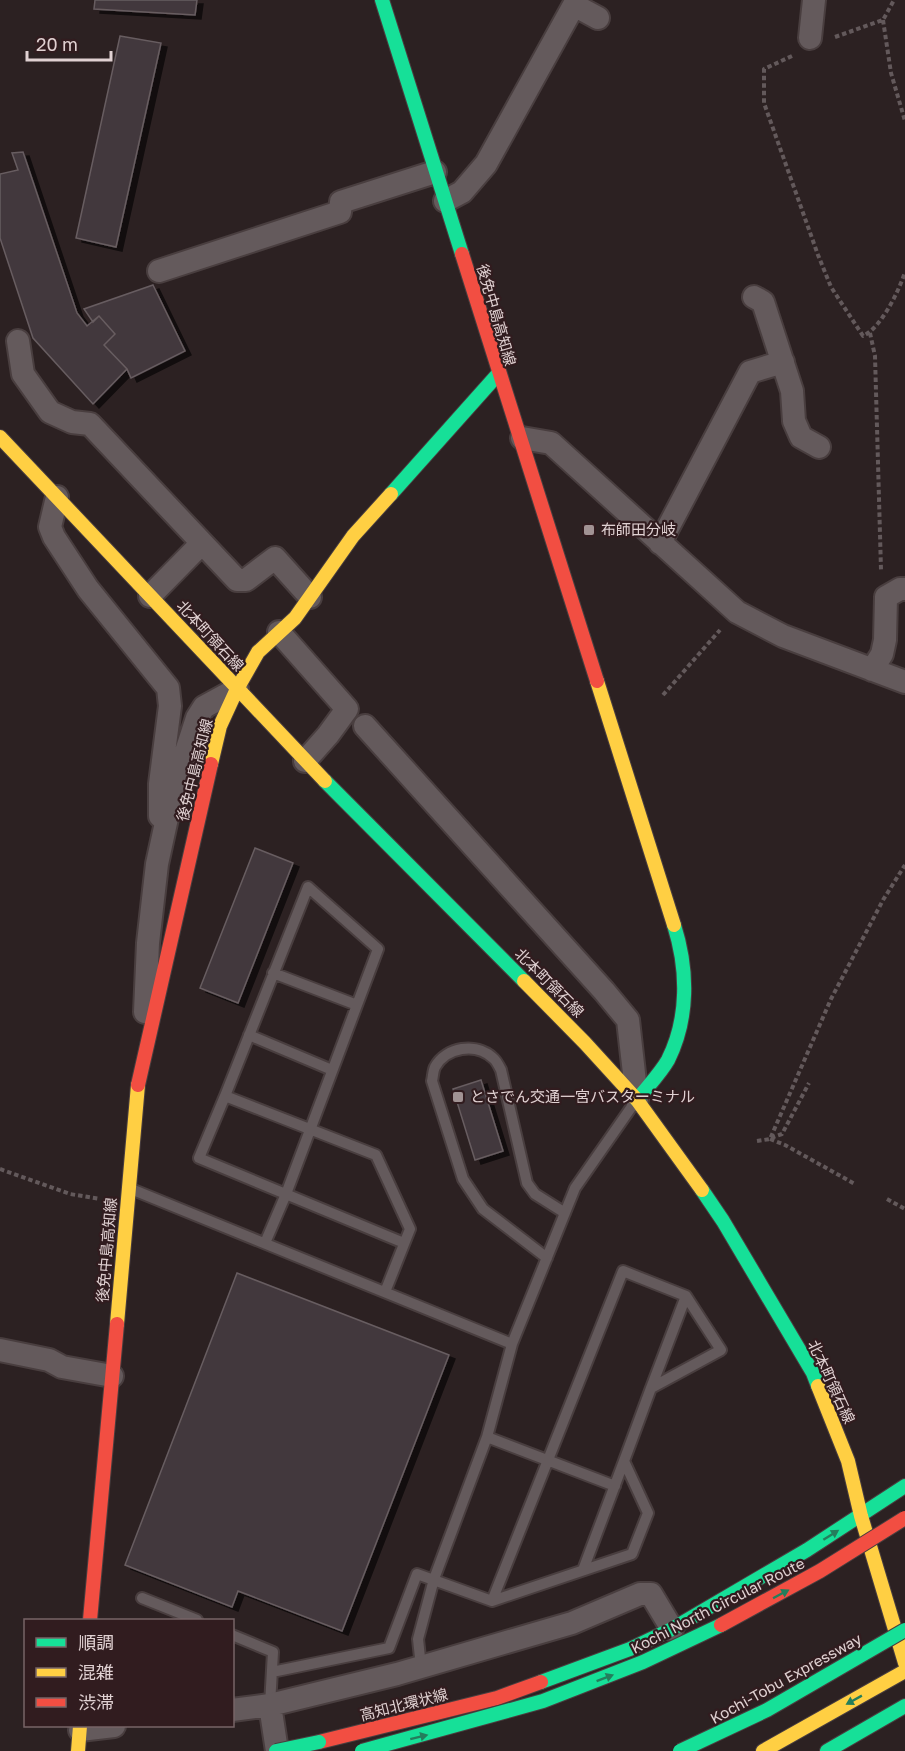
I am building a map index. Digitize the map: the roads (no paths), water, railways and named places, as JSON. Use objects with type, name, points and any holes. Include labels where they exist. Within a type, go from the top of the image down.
[{"type":"main road","name":"後免中島高知線","points":[[90,1619],[138,1087],[220,726],[258,652],[295,618],[353,536],[499,373],[382,0]]},
{"type":"main road","points":[[499,373],[522,438],[681,946],[685,990],[681,1026],[666,1061],[637,1100]]},
{"type":"main road","name":"北本町領石線","points":[[0,437],[305,761],[585,1043],[637,1100],[686,1166],[723,1221],[813,1374],[848,1461],[861,1516],[905,1663]]},
{"type":"main road","name":"高知北環状線","points":[[277,1751],[497,1698],[630,1649],[672,1629],[807,1550],[905,1486]]},
{"type":"main road","name":"Kochi North Circular Route","points":[[362,1751],[549,1700],[642,1664],[807,1581],[905,1518]]},
{"type":"main road","name":"Kochi-Tobu Expressway","points":[[680,1751],[716,1737],[814,1685],[905,1630]]},
{"type":"main road","points":[[763,1751],[905,1671]]},
{"type":"main road","points":[[827,1751],[905,1706]]},
{"type":"street","points":[[814,0],[814,43]]},
{"type":"street","points":[[445,201],[462,192],[486,165],[574,5],[598,18]]},
{"type":"street","points":[[159,271],[340,212],[341,202],[435,172]]},
{"type":"street","points":[[754,297],[763,302],[783,362],[792,391],[794,421],[801,436],[819,447]]},
{"type":"street","points":[[18,341],[23,374],[50,412],[72,422],[90,424],[237,580],[246,580],[275,558],[310,597]]},
{"type":"street","points":[[660,543],[750,372],[783,362]]},
{"type":"street","points":[[522,438],[551,443],[737,612],[783,636],[905,682]]},
{"type":"street","points":[[53,492],[50,527],[54,537],[88,589],[168,688],[170,706],[160,784],[160,854]]},
{"type":"street","points":[[150,596],[202,543]]},
{"type":"street","points":[[872,670],[882,654],[895,593]]},
{"type":"street","points":[[279,632],[347,709],[305,761]]},
{"type":"street","points":[[142,1067],[148,943],[160,854],[178,777],[197,718],[204,707],[237,689]]},
{"type":"street","points":[[365,726],[604,990],[628,1020],[637,1100]]},
{"type":"street","points":[[0,1350],[49,1360],[62,1367],[112,1376]]},
{"type":"street","points":[[234,1710],[270,1705],[421,1667],[572,1623],[640,1594],[651,1594],[672,1629]]},
{"type":"street","points":[[270,1705],[277,1751]]},
{"type":"street","points":[[79,1736],[108,1727]]},
{"type":"lane","points":[[266,1244],[286,1194],[378,949],[308,887],[199,1158],[286,1194],[404,1243]]},
{"type":"lane","points":[[273,973],[357,1005]]},
{"type":"lane","points":[[249,1035],[332,1070]]},
{"type":"lane","points":[[547,1258],[483,1209],[463,1179],[432,1082],[435,1067],[448,1053],[465,1047],[481,1051],[494,1058],[501,1070],[527,1183],[535,1194],[565,1213]]},
{"type":"lane","points":[[225,1096],[376,1155],[410,1228],[385,1292]]},
{"type":"lane","points":[[421,1667],[418,1639],[434,1579],[487,1437],[512,1344],[575,1188],[637,1100]]},
{"type":"lane","points":[[129,1188],[512,1344]]},
{"type":"lane","points":[[492,1601],[623,1271],[686,1296],[721,1350],[651,1388]]},
{"type":"lane","points":[[583,1570],[686,1296]]},
{"type":"lane","points":[[487,1437],[615,1486]]},
{"type":"lane","points":[[272,1672],[389,1648],[417,1574],[492,1601],[632,1554],[648,1513],[624,1461]]},
{"type":"lane","points":[[142,1598],[194,1619]]},
{"type":"lane","points":[[234,1636],[273,1652],[270,1705]]},
{"type":"place","name":"布師田分岐","points":[[589,530]]},
{"type":"place","name":"とさでん交通一宮バスターミナル","points":[[458,1097]]}]
